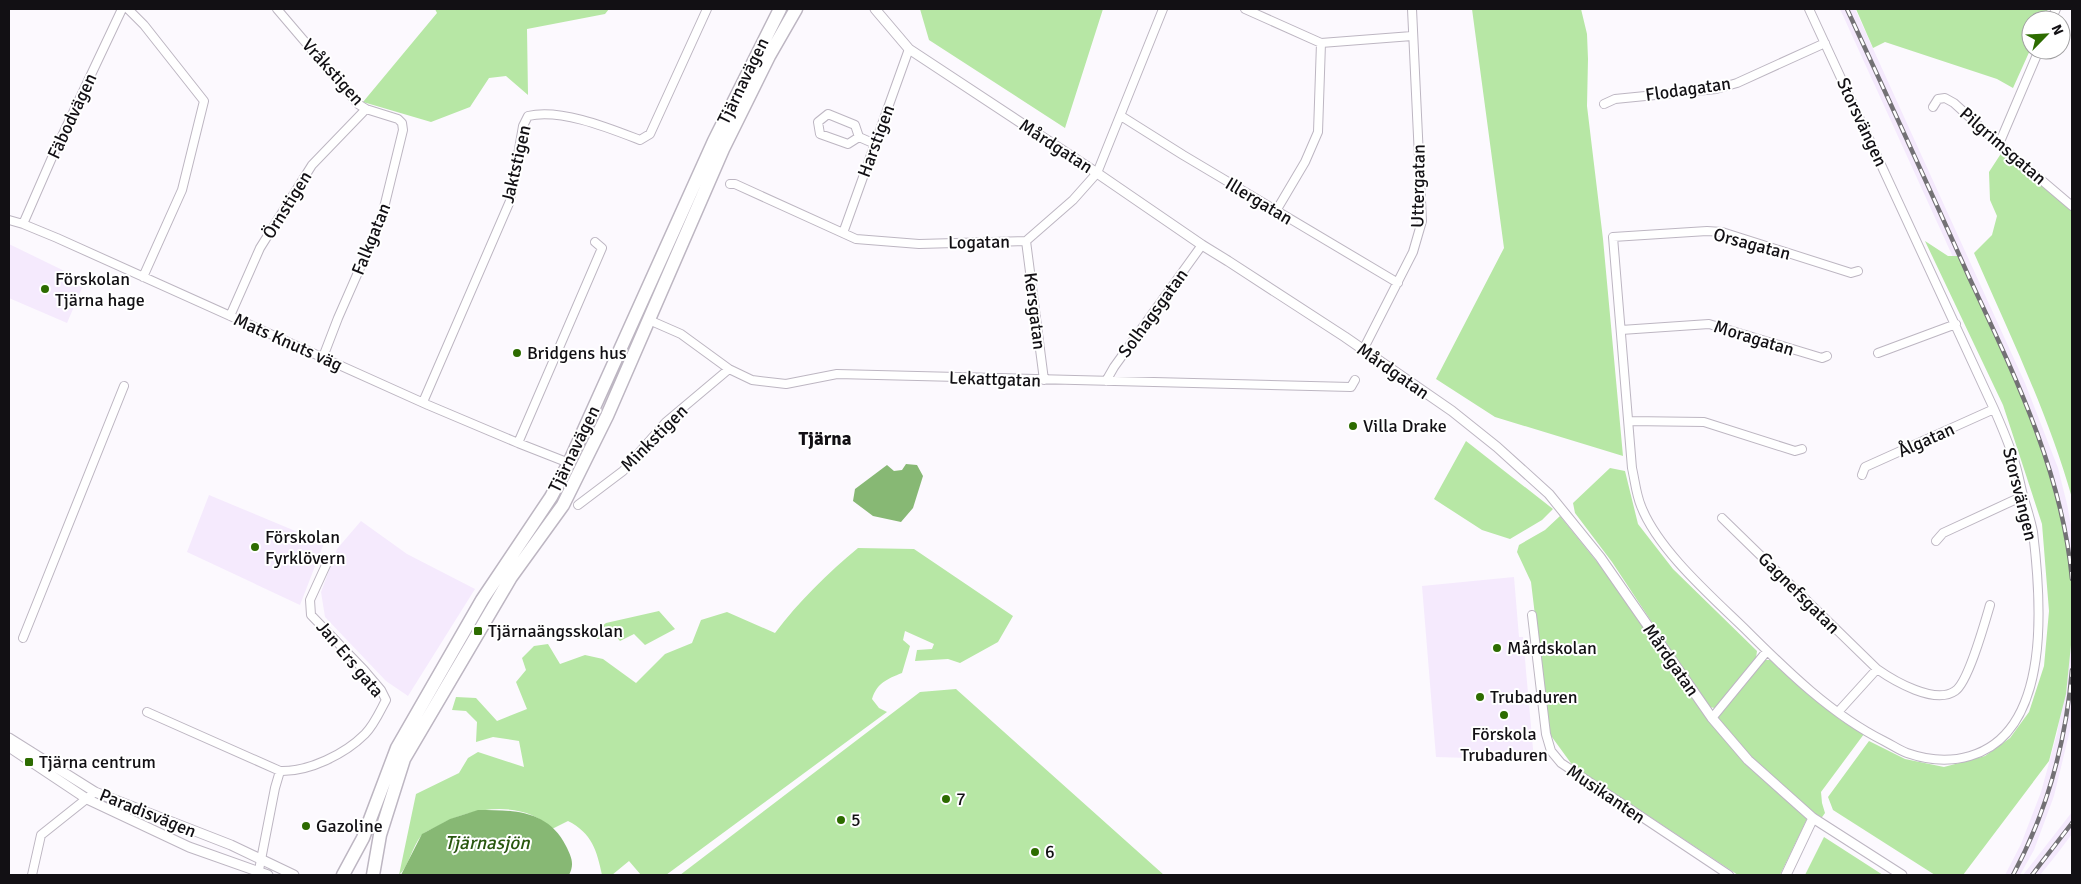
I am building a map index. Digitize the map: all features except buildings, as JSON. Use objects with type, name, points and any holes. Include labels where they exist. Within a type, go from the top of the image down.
[{"type":"highway","name":"Tjärnavägen","points":[[343,875],[363,838],[396,748],[482,600],[551,496],[569,462],[714,141],[780,9]]},
{"type":"highway","name":"Tjärnavägen","points":[[373,875],[380,835],[404,759],[511,577],[562,505],[607,416],[723,149],[768,56],[796,9]]},
{"type":"street","name":"Fäbodvägen","points":[[24,224],[54,153],[122,9]]},
{"type":"street","points":[[128,9],[144,25],[204,101],[182,190],[143,277]]},
{"type":"street","name":"Vråkstigen","points":[[277,9],[358,104],[398,119]]},
{"type":"street","name":"Jaktstigen","points":[[422,402],[510,201],[523,126],[528,116],[539,113],[593,122],[640,140],[650,134],[707,9]]},
{"type":"street","name":"Mårdgatan","points":[[875,9],[909,49],[1363,350],[1452,411],[1497,447],[1549,494],[1600,557],[1712,718],[1748,760],[1813,818],[1902,875]]},
{"type":"street","name":"Logatan","points":[[730,184],[734,184],[856,240],[919,244],[1026,241],[1073,200],[1097,173],[1163,9]]},
{"type":"street","points":[[1245,9],[1321,43],[1412,36]]},
{"type":"street","name":"Uttergatan","points":[[1363,350],[1413,252],[1422,222],[1412,9]]},
{"type":"street","name":"Storsvängen","points":[[1613,237],[1632,468],[1641,506],[1656,535],[1680,564],[1767,651],[1838,712],[1869,734],[1907,753],[1942,760],[1963,758],[1982,753],[2002,739],[2018,718],[2025,700],[2031,682],[2038,638],[2038,610],[2032,530],[2014,458],[1956,324],[1809,9]]},
{"type":"street","points":[[1276,212],[1305,162],[1318,132],[1321,43]]},
{"type":"street","name":"Flodagatan","points":[[1604,104],[1615,99],[1694,92],[1723,87],[1737,83],[1825,43]]},
{"type":"street","name":"Harstigen","points":[[843,234],[909,49]]},
{"type":"street","points":[[1999,144],[2035,60]]},
{"type":"street","name":"Pilgrimsgatan","points":[[1933,107],[1938,100],[1945,98],[1954,102],[1999,144],[2072,206]]},
{"type":"street","name":"Örnstigen","points":[[230,316],[260,248],[312,165],[366,108]]},
{"type":"street","points":[[859,137],[848,144],[820,134],[818,122],[828,114],[855,125],[859,137],[875,144]]},
{"type":"street","name":"Illergatan","points":[[1121,116],[1276,212],[1398,283]]},
{"type":"street","name":"Falkgatan","points":[[323,357],[387,202],[403,130],[402,123],[398,119]]},
{"type":"street","name":"Mats Knuts väg","points":[[9,220],[24,224],[422,402],[518,443],[569,462]]},
{"type":"street","name":"Orsagatan","points":[[1613,237],[1707,231],[1722,232],[1851,273],[1858,271]]},
{"type":"street","name":"Kersgatan","points":[[1026,241],[1044,380]]},
{"type":"street","points":[[518,443],[602,248],[595,242]]},
{"type":"street","name":"Solhagsgatan","points":[[1106,381],[1114,367],[1202,245]]},
{"type":"street","name":"Lekattgatan","points":[[649,320],[681,334],[729,369],[752,380],[786,384],[837,374],[1351,387],[1355,380]]},
{"type":"street","name":"Moragatan","points":[[1620,330],[1709,324],[1822,358],[1827,356]]},
{"type":"street","points":[[1878,353],[1956,324]]},
{"type":"street","name":"Minkstigen","points":[[578,506],[623,471],[666,422],[729,369]]},
{"type":"street","points":[[23,638],[124,386]]},
{"type":"street","name":"Ålgatan","points":[[1862,475],[1865,467],[1994,409]]},
{"type":"street","points":[[1629,421],[1704,422],[1795,451],[1802,449]]},
{"type":"street","points":[[1936,541],[1943,533],[2023,496]]},
{"type":"street","name":"Gagnefsgatan","points":[[1722,518],[1877,669],[1898,683],[1934,695],[1942,696],[1956,691],[1965,679],[1990,605]]},
{"type":"street","points":[[1738,533],[1743,526]]},
{"type":"street","name":"Jan Ers gata","points":[[280,771],[309,768],[340,753],[365,733],[386,700],[364,670],[311,615],[310,600],[326,565]]},
{"type":"street","name":"Musikanten","points":[[1532,615],[1546,734],[1550,751],[1561,763],[1594,787],[1729,875]]},
{"type":"street","points":[[1712,718],[1767,651]]},
{"type":"street","points":[[1838,712],[1877,669]]},
{"type":"street","points":[[147,712],[280,771],[258,873]]},
{"type":"street","name":"Paradisvägen","points":[[9,738],[95,792],[261,859],[294,875]]},
{"type":"street","name":"Paradisvägen","points":[[9,747],[87,799],[189,847],[268,875]]},
{"type":"street","points":[[32,875],[41,835],[95,792]]},
{"type":"street","points":[[1786,875],[1813,818]]},
{"type":"shaded area","points":[[435,9],[609,9],[605,14],[527,29],[528,95],[506,76],[489,78],[470,107],[431,122],[363,102],[437,13]]},
{"type":"shaded area","points":[[920,9],[1103,9],[1065,128],[929,40]]},
{"type":"shaded area","points":[[1472,9],[1581,9],[1587,34],[1587,106],[1603,239],[1623,456],[1495,417],[1436,379],[1504,248]]},
{"type":"shaded area","points":[[1840,9],[1855,9],[2025,383],[2058,468],[2067,504],[2072,530],[2072,722],[2054,796],[2034,850],[2020,875],[2005,875],[2021,844],[2041,792],[2057,734],[2064,689],[2068,639],[2013,389]]},
{"type":"shaded area","points":[[1856,9],[2048,9],[2021,10],[2021,60],[2026,60],[2013,88],[1997,79],[1885,42],[1873,48]]},
{"type":"shaded area","points":[[2002,152],[2072,211],[2072,498],[2040,404],[1974,253],[1992,235],[1997,216],[1990,200],[1989,172]]},
{"type":"shaded area","points":[[1925,241],[1948,256],[1958,256],[2038,431],[2064,517],[2072,586],[2072,635],[2066,694],[2049,761],[1963,875],[1935,875],[1833,810],[1828,797],[1869,741],[1905,759],[1944,767],[1985,756],[2010,738],[2029,712],[2044,666],[2049,611],[2042,524],[2003,405]]},
{"type":"shaded area","name":"Förskolan Tjärna hage","points":[[9,244],[85,281],[67,323],[9,298]]},
{"type":"shaded area","points":[[1466,441],[1553,509],[1542,520],[1510,539],[1482,530],[1434,499]]},
{"type":"shaded area","points":[[1610,468],[1625,471],[1638,524],[1673,569],[1757,651],[1756,658],[1715,708],[1708,707],[1612,562],[1575,513],[1573,503]]},
{"type":"shaded area","name":"Förskolan Fyrklövern","points":[[209,495],[324,543],[300,605],[187,552]]},
{"type":"shaded area","points":[[1560,516],[1602,568],[1708,718],[1744,762],[1807,819],[1780,875],[1738,875],[1573,766],[1549,733],[1531,582],[1517,552],[1519,545],[1545,530]]},
{"type":"shaded area","points":[[361,521],[407,554],[475,589],[408,696],[386,681],[325,617],[321,592],[337,549]]},
{"type":"shaded area","points":[[858,548],[914,549],[1013,616],[998,642],[960,663],[948,659],[915,661],[917,650],[932,649],[934,644],[905,631],[903,640],[910,646],[902,673],[883,682],[872,699],[879,708],[887,712],[666,875],[641,875],[629,861],[612,875],[602,875],[598,858],[588,837],[583,831],[568,821],[552,829],[540,819],[527,813],[496,809],[465,814],[425,833],[418,840],[399,875],[416,794],[459,773],[468,758],[478,752],[524,767],[519,741],[493,737],[476,742],[477,722],[466,711],[452,710],[456,697],[476,698],[497,721],[527,709],[516,682],[526,670],[522,658],[534,646],[548,644],[560,664],[585,655],[603,659],[636,683],[665,654],[692,643],[701,620],[727,612],[775,633],[814,588]]},
{"type":"shaded area","name":"Trubaduren","points":[[1514,577],[1519,637],[1523,637],[1534,760],[1436,757],[1422,586]]},
{"type":"shaded area","points":[[659,611],[675,629],[645,645],[634,634],[620,641],[613,633],[598,639],[592,634],[606,623]]},
{"type":"shaded area","points":[[1763,660],[1770,660],[1839,719],[1864,734],[1821,792],[1825,813],[1820,820],[1751,759],[1718,719],[1720,712]]},
{"type":"shaded area","points":[[956,689],[1164,875],[680,875],[920,692]]},
{"type":"shaded area","points":[[2072,812],[2072,834],[2057,854],[2040,875],[2023,875]]},
{"type":"shaded area","points":[[1824,837],[1883,875],[1805,875]]},
{"type":"water","points":[[906,464],[917,465],[923,476],[913,508],[901,522],[873,516],[853,501],[855,489],[887,465],[894,471],[902,470]]},
{"type":"water","name":"Tjärnasjön","points":[[478,810],[528,814],[550,825],[566,846],[572,860],[569,875],[401,875],[422,834],[450,819]]},
{"type":"railway","points":[[1847,9],[2003,350],[2034,424],[2058,500],[2067,539],[2072,579]]},
{"type":"railway","points":[[2013,875],[2036,826],[2053,776],[2065,723],[2072,670]]},
{"type":"railway","points":[[2032,875],[2072,823]]},
{"type":"place","name":"Förskolan Tjärna hage","points":[[45,289]]},
{"type":"place","name":"Bridgens hus","points":[[517,353]]},
{"type":"place","name":"Villa Drake","points":[[1353,426]]},
{"type":"place","name":"Förskolan Fyrklövern","points":[[255,547]]},
{"type":"place","name":"Tjärnaängsskolan","points":[[478,631]]},
{"type":"place","name":"Mårdskolan","points":[[1497,648]]},
{"type":"place","name":"Trubaduren","points":[[1480,697]]},
{"type":"place","name":"Förskola Trubaduren","points":[[1504,715]]},
{"type":"place","name":"Tjärna centrum","points":[[29,762]]},
{"type":"place","name":"7","points":[[946,799]]},
{"type":"place","name":"5","points":[[841,820]]},
{"type":"place","name":"Gazoline","points":[[306,826]]},
{"type":"place","name":"6","points":[[1035,852]]},
{"type":"district","name":"Tjärna","points":[[825,439]]}]
